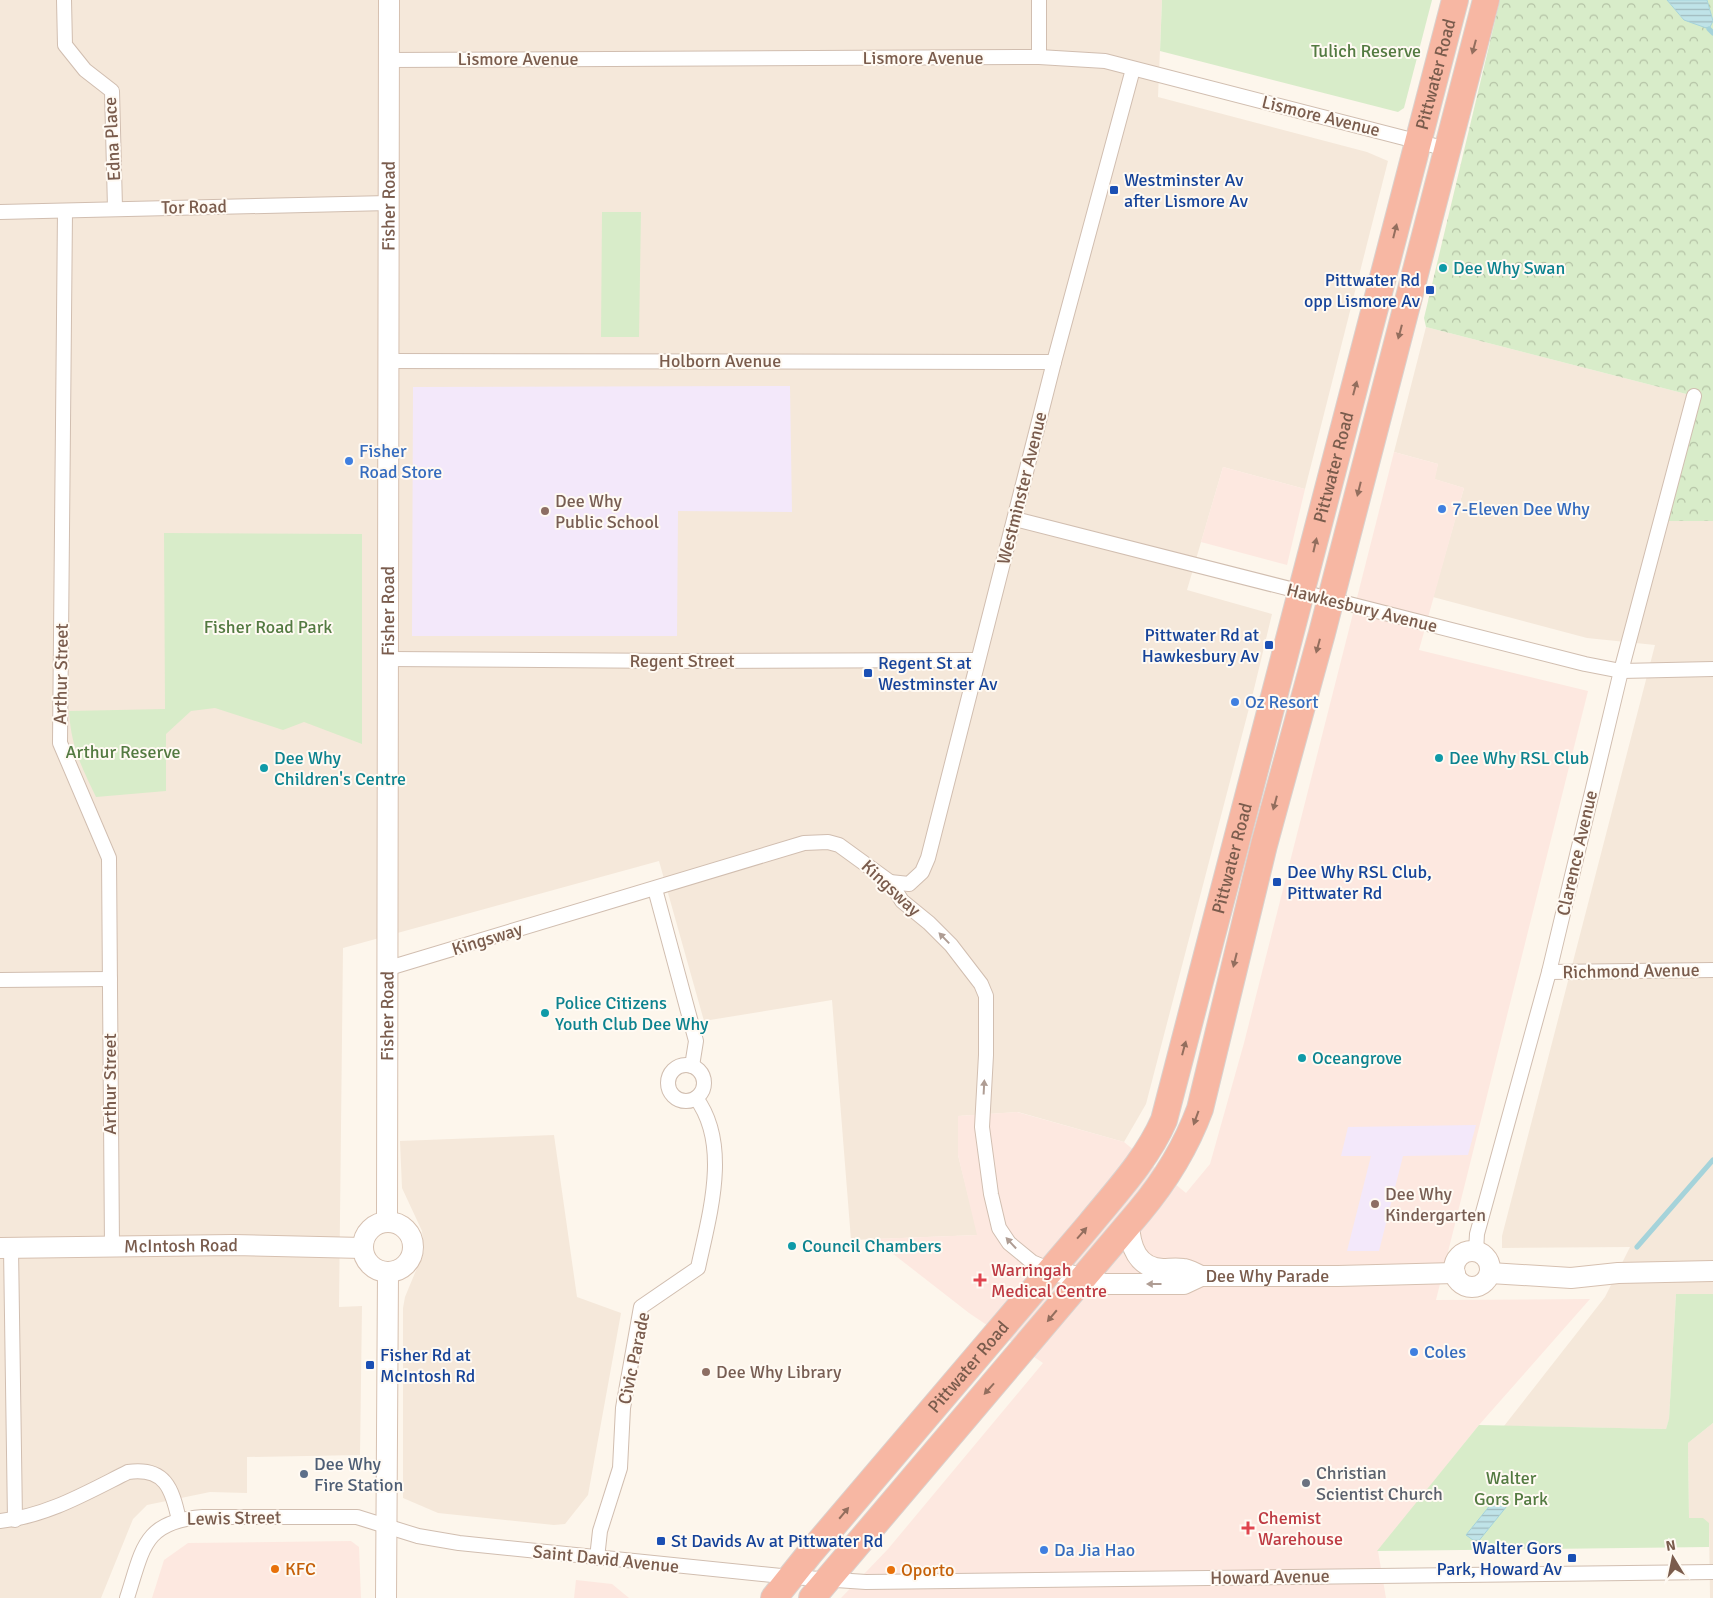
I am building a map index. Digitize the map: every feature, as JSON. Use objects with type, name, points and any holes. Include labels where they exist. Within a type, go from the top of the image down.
[{"type":"highway","name":"Pittwater Road","points":[[774,1598],[1131,1174],[1157,1136],[1164,1120],[1455,0]]},
{"type":"highway","name":"Pittwater Road","points":[[820,1589],[1158,1190],[1185,1144],[1200,1109],[1264,845],[1331,599],[1486,0]]},
{"type":"main road","name":"Fisher Road","points":[[387,1222],[389,968],[387,361],[389,0]]},
{"type":"main road","points":[[387,1222],[402,1227],[407,1232],[412,1246],[408,1261],[402,1267],[388,1272],[373,1268],[368,1262],[363,1248],[364,1240],[372,1228],[387,1222]]},
{"type":"main road","points":[[1129,1224],[1130,1242],[1135,1254],[1145,1264],[1161,1269],[1184,1269],[1202,1276]]},
{"type":"main road","name":"McIntosh Road","points":[[5,1248],[233,1245],[363,1248]]},
{"type":"main road","points":[[1476,1251],[1486,1257],[1490,1267],[1490,1273],[1483,1283],[1472,1286],[1461,1282],[1455,1273],[1459,1256],[1464,1253],[1476,1251]]},
{"type":"main road","name":"Dee Why Parade","points":[[1050,1270],[1104,1284],[1184,1284],[1202,1276],[1338,1276],[1455,1273]]},
{"type":"main road","points":[[1490,1273],[1571,1278],[1618,1273],[1713,1271]]},
{"type":"main road","points":[[386,1598],[388,1272]]},
{"type":"street","name":"Edna Place","points":[[64,0],[64,45],[84,70],[112,91],[115,208]]},
{"type":"street","points":[[1039,0],[1040,57]]},
{"type":"street","name":"Lismore Avenue","points":[[389,60],[1040,57],[1105,60],[1133,69],[1447,149]]},
{"type":"street","name":"Westminster Avenue","points":[[890,882],[909,884],[922,872],[928,858],[1054,362],[1133,69]]},
{"type":"street","name":"Tor Road","points":[[0,212],[65,212],[115,208],[388,203]]},
{"type":"street","name":"Arthur Street","points":[[65,212],[60,743],[109,858],[112,1247]]},
{"type":"street","name":"Holborn Avenue","points":[[387,361],[1054,362]]},
{"type":"street","name":"Clarence Avenue","points":[[1476,1251],[1477,1234],[1549,972],[1621,671],[1694,396]]},
{"type":"street","name":"Hawkesbury Avenue","points":[[1015,519],[1407,620],[1621,671],[1713,669]]},
{"type":"street","name":"Regent Street","points":[[388,659],[676,662],[977,660]]},
{"type":"street","name":"Kingsway","points":[[389,968],[655,889],[730,864],[817,841],[839,845],[890,882],[902,901],[929,923],[951,945],[981,984],[986,996],[986,1055],[982,1127],[999,1228],[1009,1243],[1032,1262],[1050,1270]]},
{"type":"street","points":[[655,889],[696,1041],[692,1066]]},
{"type":"street","name":"Richmond Avenue","points":[[1549,972],[1713,970]]},
{"type":"street","points":[[0,980],[110,979]]},
{"type":"street","points":[[692,1066],[704,1078],[703,1089],[696,1098],[680,1100],[671,1094],[668,1084],[670,1074],[677,1067],[692,1066]]},
{"type":"street","name":"Civic Parade","points":[[598,1558],[600,1532],[620,1468],[623,1408],[641,1307],[698,1268],[711,1205],[715,1158],[713,1141],[704,1109],[696,1098]]},
{"type":"street","points":[[5,1248],[15,1520]]},
{"type":"street","name":"Lewis Street","points":[[0,1521],[15,1520],[56,1508],[128,1472],[139,1470],[158,1475],[167,1483],[178,1520],[203,1517],[357,1517],[387,1526]]},
{"type":"street","points":[[127,1598],[149,1538],[158,1528],[178,1520]]},
{"type":"street","name":"Saint David Avenue","points":[[387,1526],[418,1536],[459,1543],[791,1577],[820,1589]]},
{"type":"street","name":"Howard Avenue","points":[[820,1589],[866,1582],[1713,1572]]},
{"type":"shaded area","points":[[0,0],[1162,0],[1158,97],[1367,152],[1388,161],[1305,489],[1223,467],[1187,590],[1272,614],[1146,1104],[1124,1142],[1018,1112],[958,1116],[958,1155],[978,1235],[851,1240],[832,1000],[704,1021],[659,861],[343,948],[339,1307],[362,1306],[360,1455],[247,1457],[247,1493],[210,1492],[147,1505],[133,1519],[101,1598],[0,1598]]},
{"type":"shaded area","points":[[1426,327],[1694,396],[1663,521],[1713,521],[1713,1294],[1676,1294],[1669,1420],[1666,1429],[1504,1426],[1605,1297],[1630,1247],[1502,1248],[1502,1236],[1655,645],[1587,638],[1433,597],[1464,488],[1434,479],[1438,464],[1394,452]]},
{"type":"shaded area","name":"Dee Why Public School","points":[[790,386],[792,512],[678,511],[677,636],[412,636],[413,387]]},
{"type":"shaded area","points":[[1394,452],[1438,464],[1435,479],[1464,488],[1419,650],[1588,691],[1436,1300],[1590,1299],[1479,1425],[1378,1551],[1386,1598],[841,1598],[888,1549],[1043,1363],[969,1313],[874,1239],[977,1235],[958,1155],[958,1116],[1017,1112],[1124,1142],[1186,1193],[1210,1164],[1244,1043]]},
{"type":"shaded area","points":[[1223,467],[1305,489],[1287,565],[1201,542]]},
{"type":"shaded area","name":"Dee Why Kindergarten","points":[[1476,1125],[1468,1155],[1403,1156],[1379,1251],[1347,1251],[1371,1156],[1341,1156],[1348,1127]]},
{"type":"shaded area","points":[[554,1135],[577,1297],[621,1313],[588,1495],[565,1524],[554,1525],[438,1513],[403,1498],[403,1308],[405,1297],[424,1251],[422,1231],[402,1188],[400,1141]]},
{"type":"shaded area","points":[[1713,1423],[1713,1598],[1710,1598],[1709,1523],[1689,1518],[1688,1443]]},
{"type":"shaded area","points":[[351,1541],[359,1547],[361,1598],[152,1598],[164,1560],[188,1543]]},
{"type":"shaded area","points":[[576,1580],[612,1584],[629,1598],[574,1598]]},
{"type":"green space","name":"Tulich Reserve","points":[[1162,0],[1432,0],[1404,108],[1398,112],[1160,51]]},
{"type":"green space","points":[[1500,0],[1667,0],[1684,20],[1713,21],[1713,521],[1662,521],[1694,396],[1426,327],[1424,318]]},
{"type":"green space","points":[[1707,0],[1713,0],[1713,21]]},
{"type":"green space","points":[[602,212],[641,212],[639,337],[601,337]]},
{"type":"green space","name":"Fisher Road Park","points":[[164,533],[362,534],[362,744],[304,722],[283,730],[215,708],[191,711],[166,734],[166,791],[96,797],[74,745],[69,711],[165,709]]},
{"type":"green space","name":"Walter Gors Park","points":[[1676,1294],[1713,1294],[1713,1423],[1688,1443],[1689,1518],[1703,1518],[1709,1523],[1709,1547],[1377,1551],[1479,1425],[1666,1429],[1669,1419]]},
{"type":"water","points":[[1667,0],[1707,0],[1713,21],[1709,29],[1684,20]]},
{"type":"water","points":[[1496,1498],[1507,1506],[1477,1543],[1466,1535]]},
{"type":"waterway","points":[[1709,29],[1713,33]]},
{"type":"waterway","points":[[1637,1247],[1713,1160]]},
{"type":"place","name":"Westminster Av after Lismore Av","points":[[1114,190]]},
{"type":"place","name":"Dee Why Swan","points":[[1443,268]]},
{"type":"place","name":"Pittwater Rd opp Lismore Av","points":[[1430,290]]},
{"type":"place","name":"Fisher Road Store","points":[[349,461]]},
{"type":"place","name":"7-Eleven Dee Why","points":[[1442,509]]},
{"type":"place","name":"Dee Why Public School","points":[[545,511]]},
{"type":"place","name":"Pittwater Rd at Hawkesbury Av","points":[[1269,645]]},
{"type":"place","name":"Regent St at Westminster Av","points":[[868,673]]},
{"type":"place","name":"Oz Resort","points":[[1235,702]]},
{"type":"place","name":"Dee Why RSL Club","points":[[1439,758]]},
{"type":"place","name":"Dee Why Children's Centre","points":[[264,768]]},
{"type":"place","name":"Dee Why RSL Club, Pittwater Rd","points":[[1277,882]]},
{"type":"place","name":"Police Citizens Youth Club Dee Why","points":[[545,1013]]},
{"type":"place","name":"Oceangrove","points":[[1302,1058]]},
{"type":"place","name":"Dee Why Kindergarten","points":[[1375,1204]]},
{"type":"place","name":"Council Chambers","points":[[792,1246]]},
{"type":"place","name":"Warringah Medical Centre","points":[[980,1280]]},
{"type":"place","name":"Coles","points":[[1414,1352]]},
{"type":"place","name":"Fisher Rd at McIntosh Rd","points":[[370,1365]]},
{"type":"place","name":"Dee Why Library","points":[[706,1372]]},
{"type":"place","name":"Dee Why Fire Station","points":[[304,1474]]},
{"type":"place","name":"Christian Scientist Church","points":[[1306,1483]]},
{"type":"place","name":"Chemist Warehouse","points":[[1248,1528]]},
{"type":"place","name":"St Davids Av at Pittwater Rd","points":[[661,1541]]},
{"type":"place","name":"Da Jia Hao","points":[[1044,1550]]},
{"type":"place","name":"Walter Gors Park, Howard Av","points":[[1572,1558]]},
{"type":"place","name":"KFC","points":[[275,1569]]},
{"type":"place","name":"Oporto","points":[[891,1570]]},
{"type":"park label","name":"Arthur Reserve","points":[[123,752]]}]
